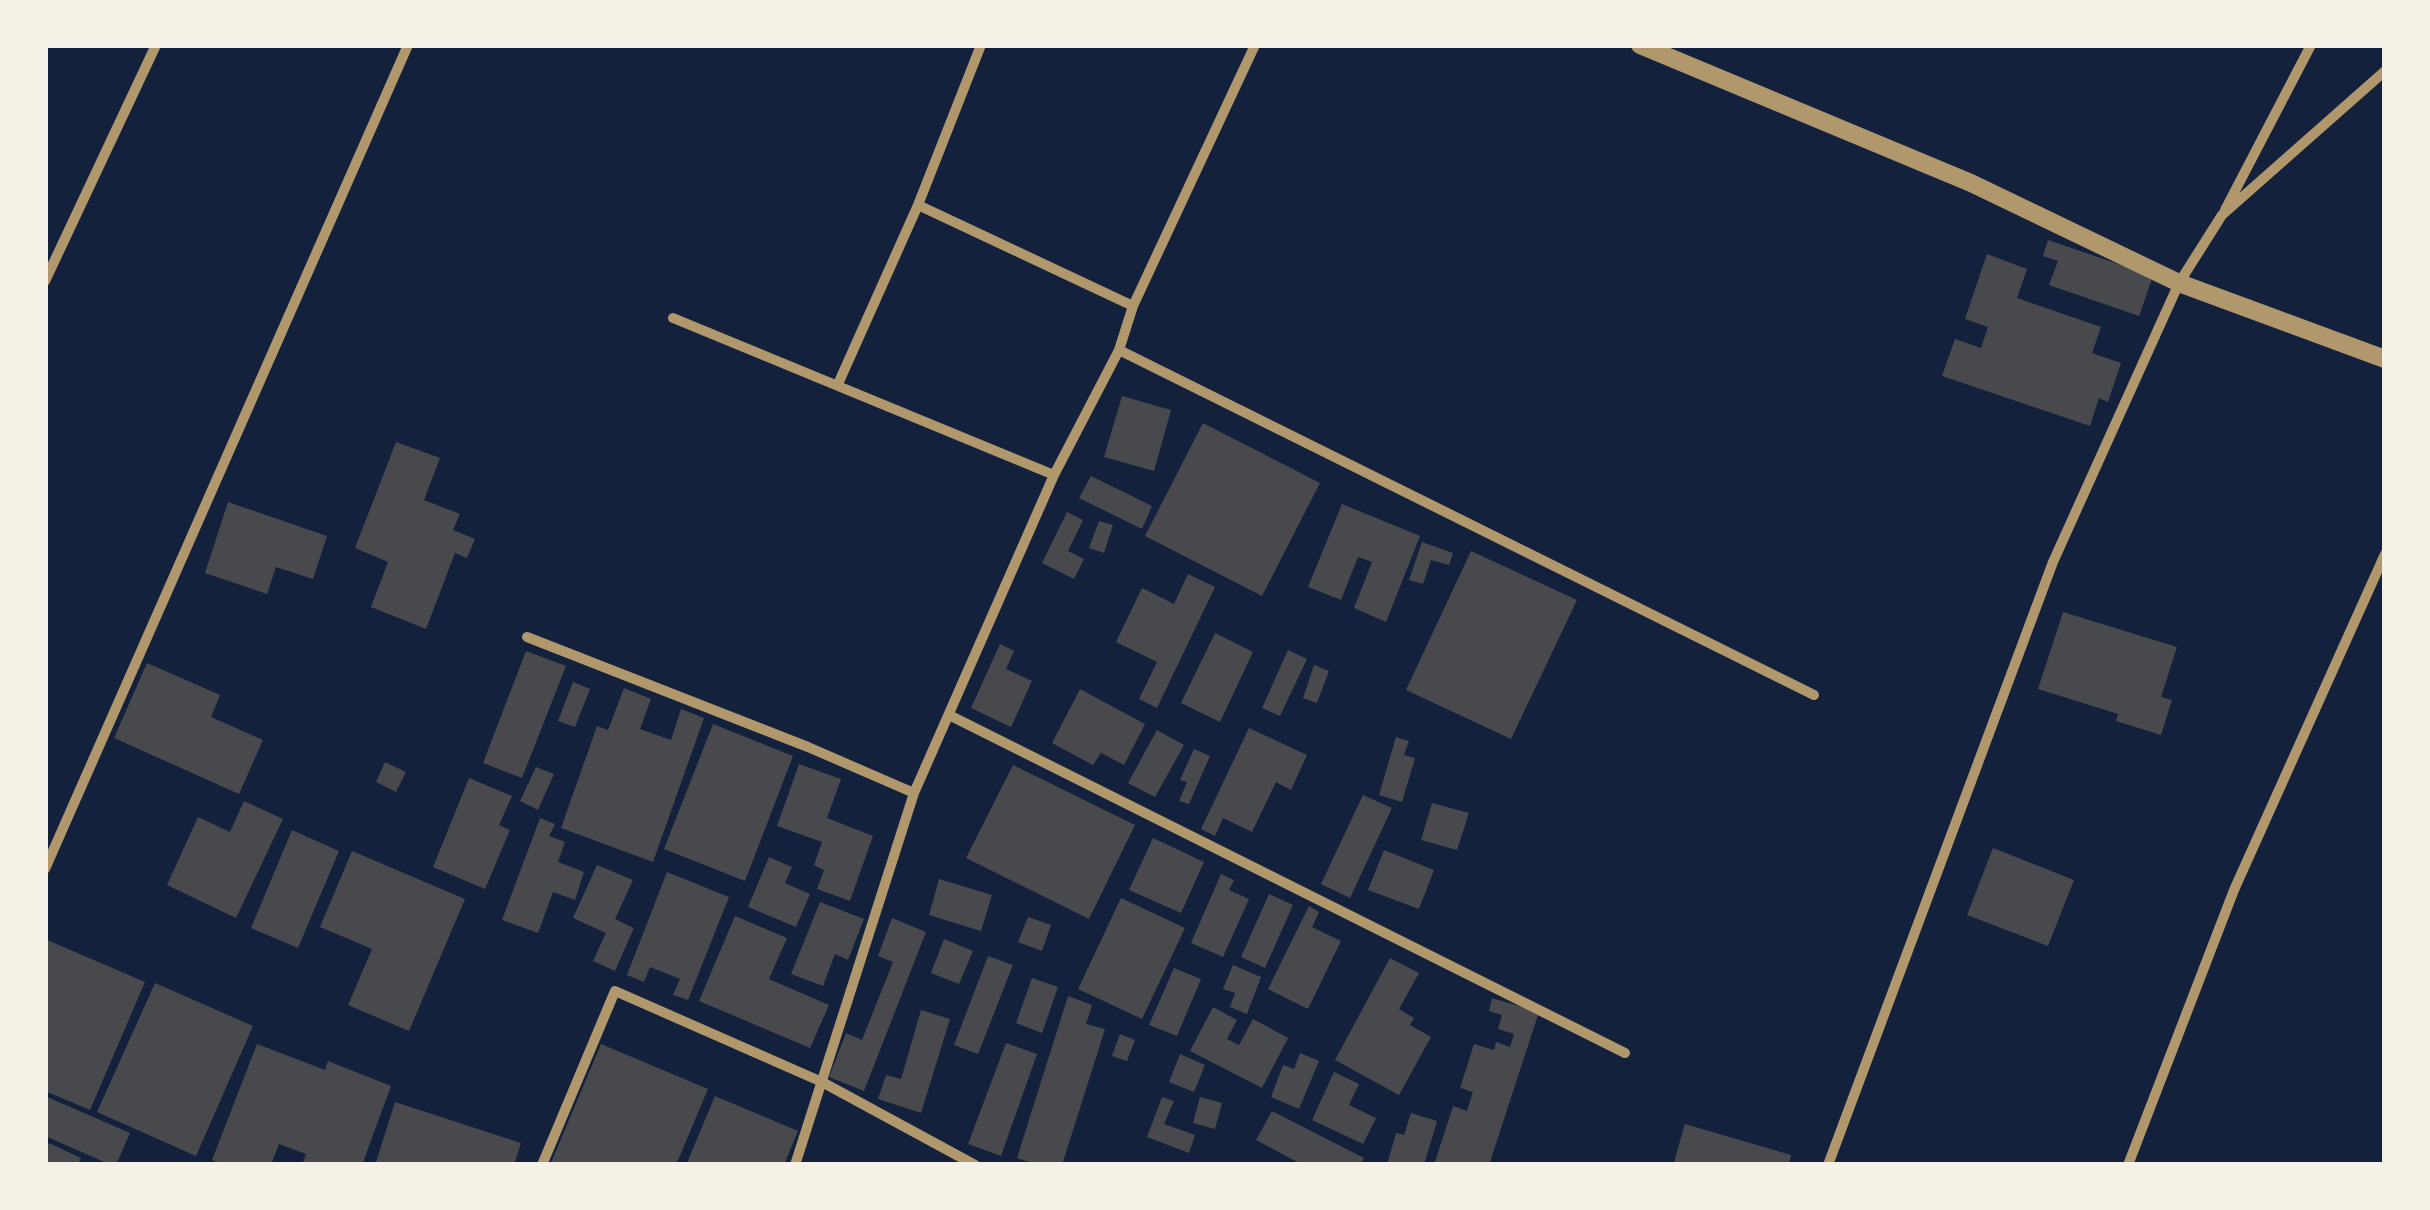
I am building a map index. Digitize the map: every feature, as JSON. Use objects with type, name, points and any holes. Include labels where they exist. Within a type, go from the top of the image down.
[{"type":"street","points":[[45,281],[156,45]]},
{"type":"street","points":[[45,869],[408,45]]},
{"type":"street","points":[[838,384],[918,205],[981,45]]},
{"type":"street","points":[[795,1165],[914,793],[1054,476],[1119,350],[1134,306],[1255,45]]},
{"type":"street","points":[[1640,45],[1971,183],[2180,282],[2385,359]]},
{"type":"street","points":[[1828,1165],[2054,562],[2180,282],[2222,215],[2311,45]]},
{"type":"street","points":[[2222,215],[2385,72]]},
{"type":"street","points":[[918,205],[1134,306]]},
{"type":"street","points":[[673,318],[1054,476]]},
{"type":"street","points":[[1119,350],[1814,696]]},
{"type":"street","points":[[2128,1165],[2234,890],[2385,554]]},
{"type":"street","points":[[527,637],[808,747],[914,793]]},
{"type":"street","points":[[949,715],[1625,1053]]},
{"type":"street","points":[[542,1165],[615,991],[822,1082],[975,1165]]},
{"type":"building","points":[[2048,240],[2153,276],[2139,316],[2049,285],[2058,261],[2043,256]]},
{"type":"building","points":[[1987,254],[2027,269],[2017,298],[2101,327],[2092,353],[2121,363],[2108,402],[2099,398],[2090,426],[1942,376],[1955,339],[1981,348],[1988,327],[1965,319]]},
{"type":"building","points":[[1122,396],[1171,410],[1154,471],[1104,457]]},
{"type":"building","points":[[1203,423],[1320,483],[1262,596],[1145,536]]},
{"type":"building","points":[[396,442],[440,458],[424,500],[460,514],[453,530],[475,539],[467,558],[455,553],[426,629],[371,607],[388,562],[355,548]]},
{"type":"building","points":[[1091,476],[1152,506],[1142,529],[1079,498]]},
{"type":"building","points":[[228,502],[327,536],[313,579],[276,567],[267,594],[205,573]]},
{"type":"building","points":[[1342,504],[1420,536],[1386,622],[1354,608],[1372,562],[1358,557],[1341,600],[1308,587]]},
{"type":"building","points":[[1067,512],[1083,520],[1068,551],[1084,559],[1074,579],[1042,563]]},
{"type":"building","points":[[1099,521],[1113,525],[1104,553],[1089,548]]},
{"type":"building","points":[[1422,542],[1453,553],[1449,565],[1431,560],[1423,584],[1409,580]]},
{"type":"building","points":[[1471,551],[1577,600],[1511,739],[1406,690]]},
{"type":"building","points":[[1188,574],[1215,587],[1157,708],[1139,699],[1157,662],[1116,642],[1142,588],[1174,604]]},
{"type":"building","points":[[2063,612],[2177,647],[2161,697],[2172,700],[2161,735],[2116,721],[2118,714],[2038,689]]},
{"type":"building","points":[[1215,633],[1253,652],[1220,722],[1181,703]]},
{"type":"building","points":[[1000,644],[1014,651],[1006,669],[1032,681],[1011,727],[971,708]]},
{"type":"building","points":[[1288,650],[1307,659],[1280,716],[1262,708]]},
{"type":"building","points":[[526,651],[566,666],[522,778],[483,763]]},
{"type":"building","points":[[147,663],[220,695],[211,717],[263,740],[239,794],[114,738]]},
{"type":"building","points":[[1314,665],[1329,671],[1317,703],[1303,698]]},
{"type":"building","points":[[573,682],[590,689],[575,727],[558,721]]},
{"type":"building","points":[[624,688],[651,699],[640,729],[671,740],[681,709],[704,718],[653,862],[561,828],[597,726],[608,730]]},
{"type":"building","points":[[1080,689],[1145,724],[1124,765],[1101,753],[1093,765],[1052,743]]},
{"type":"building","points":[[713,724],[793,756],[745,881],[664,849]]},
{"type":"building","points":[[1249,728],[1307,755],[1291,790],[1276,782],[1252,832],[1223,818],[1215,836],[1201,829]]},
{"type":"building","points":[[1157,730],[1184,745],[1155,797],[1128,783]]},
{"type":"building","points":[[1396,737],[1409,741],[1404,755],[1415,758],[1402,802],[1379,795]]},
{"type":"building","points":[[1194,749],[1210,756],[1189,804],[1179,801],[1187,782],[1180,780]]},
{"type":"building","points":[[385,762],[406,772],[396,792],[376,782]]},
{"type":"building","points":[[799,764],[841,779],[827,818],[873,836],[850,901],[817,889],[824,870],[814,865],[822,842],[777,826]]},
{"type":"building","points":[[1013,765],[1135,825],[1089,919],[966,858]]},
{"type":"building","points":[[536,767],[554,774],[538,810],[520,801]]},
{"type":"building","points":[[469,778],[512,796],[499,825],[510,830],[485,889],[433,867]]},
{"type":"building","points":[[1363,795],[1392,808],[1350,898],[1321,884]]},
{"type":"building","points":[[244,801],[283,819],[236,918],[167,885],[198,817],[230,832]]},
{"type":"building","points":[[1432,803],[1469,813],[1457,850],[1421,840]]},
{"type":"building","points":[[540,818],[555,824],[549,836],[565,842],[558,862],[584,872],[575,900],[553,892],[538,933],[502,920]]},
{"type":"building","points":[[292,830],[339,851],[298,948],[251,928]]},
{"type":"building","points":[[1153,838],[1204,862],[1181,913],[1129,890]]},
{"type":"building","points":[[1993,848],[2074,880],[2048,946],[1967,915]]},
{"type":"building","points":[[1384,850],[1434,870],[1419,909],[1368,890]]},
{"type":"building","points":[[352,851],[465,899],[409,1031],[348,1005],[372,949],[320,927]]},
{"type":"building","points":[[769,857],[792,867],[785,883],[810,894],[796,927],[748,907]]},
{"type":"building","points":[[597,865],[633,880],[615,919],[634,928],[615,971],[593,961],[606,933],[573,918]]},
{"type":"building","points":[[667,872],[729,897],[688,1000],[673,995],[680,979],[650,967],[644,982],[627,975]]},
{"type":"building","points":[[1221,874],[1234,880],[1229,890],[1249,899],[1223,957],[1191,943]]},
{"type":"building","points":[[939,879],[992,895],[981,931],[929,915]]},
{"type":"building","points":[[1269,894],[1293,905],[1265,968],[1241,957]]},
{"type":"building","points":[[1121,898],[1185,928],[1142,1019],[1078,989]]},
{"type":"building","points":[[820,902],[864,919],[848,960],[835,954],[823,986],[791,974]]},
{"type":"building","points":[[1309,906],[1319,912],[1312,927],[1341,941],[1308,1009],[1268,989]]},
{"type":"building","points":[[735,916],[787,938],[769,979],[829,1005],[810,1048],[699,1001]]},
{"type":"building","points":[[1028,917],[1051,925],[1042,951],[1018,942]]},
{"type":"building","points":[[892,918],[926,932],[864,1091],[829,1077],[846,1033],[862,1040],[893,962],[878,956]]},
{"type":"building","points":[[45,939],[145,982],[90,1110],[45,1091]]},
{"type":"building","points":[[944,939],[973,951],[959,984],[931,973]]},
{"type":"building","points":[[988,956],[1013,965],[978,1054],[954,1045]]},
{"type":"building","points":[[1390,958],[1419,973],[1399,1009],[1414,1018],[1410,1025],[1431,1037],[1399,1095],[1335,1060]]},
{"type":"building","points":[[1233,965],[1261,977],[1247,1014],[1230,1007],[1235,993],[1223,989]]},
{"type":"building","points":[[1174,968],[1201,979],[1177,1036],[1149,1025]]},
{"type":"building","points":[[1032,978],[1058,987],[1042,1033],[1016,1023]]},
{"type":"building","points":[[155,983],[253,1026],[196,1156],[97,1112]]},
{"type":"building","points":[[1068,996],[1092,1005],[1086,1024],[1105,1029],[1062,1165],[1038,1165],[1017,1158]]},
{"type":"building","points":[[1492,998],[1539,1012],[1489,1165],[1434,1165],[1453,1106],[1467,1111],[1473,1092],[1460,1088],[1474,1044],[1494,1050],[1496,1042],[1510,1047],[1514,1034],[1498,1029],[1502,1015],[1489,1011]]},
{"type":"building","points":[[1213,1007],[1237,1020],[1227,1039],[1239,1045],[1253,1019],[1288,1038],[1262,1088],[1190,1051]]},
{"type":"building","points":[[921,1010],[950,1019],[921,1113],[878,1099],[886,1075],[901,1079]]},
{"type":"building","points":[[1120,1034],[1135,1040],[1127,1061],[1112,1056]]},
{"type":"building","points":[[1006,1043],[1037,1054],[1001,1156],[968,1144]]},
{"type":"building","points":[[257,1044],[325,1070],[328,1061],[391,1086],[362,1165],[302,1165],[306,1154],[279,1144],[271,1165],[224,1165],[212,1160]]},
{"type":"building","points":[[601,1044],[708,1089],[676,1165],[550,1165]]},
{"type":"building","points":[[1300,1053],[1319,1061],[1299,1109],[1271,1097],[1283,1065],[1294,1069]]},
{"type":"building","points":[[1180,1054],[1205,1065],[1194,1092],[1169,1082]]},
{"type":"building","points":[[1334,1072],[1359,1084],[1349,1105],[1376,1118],[1363,1144],[1312,1120]]},
{"type":"building","points":[[45,1096],[130,1133],[116,1165],[45,1136]]},
{"type":"building","points":[[715,1096],[798,1131],[784,1165],[686,1165]]},
{"type":"building","points":[[1162,1097],[1174,1101],[1164,1124],[1195,1135],[1189,1153],[1147,1137]]},
{"type":"building","points":[[1200,1097],[1222,1103],[1215,1129],[1193,1123]]},
{"type":"building","points":[[395,1102],[521,1143],[514,1165],[375,1165]]},
{"type":"building","points":[[1272,1111],[1364,1158],[1360,1165],[1303,1165],[1256,1140]]},
{"type":"building","points":[[1411,1113],[1437,1121],[1424,1165],[1387,1165],[1396,1133],[1404,1135]]},
{"type":"building","points":[[1685,1124],[1791,1155],[1789,1165],[1673,1165]]},
{"type":"building","points":[[49,1143],[81,1158],[78,1165],[45,1165]]}]
